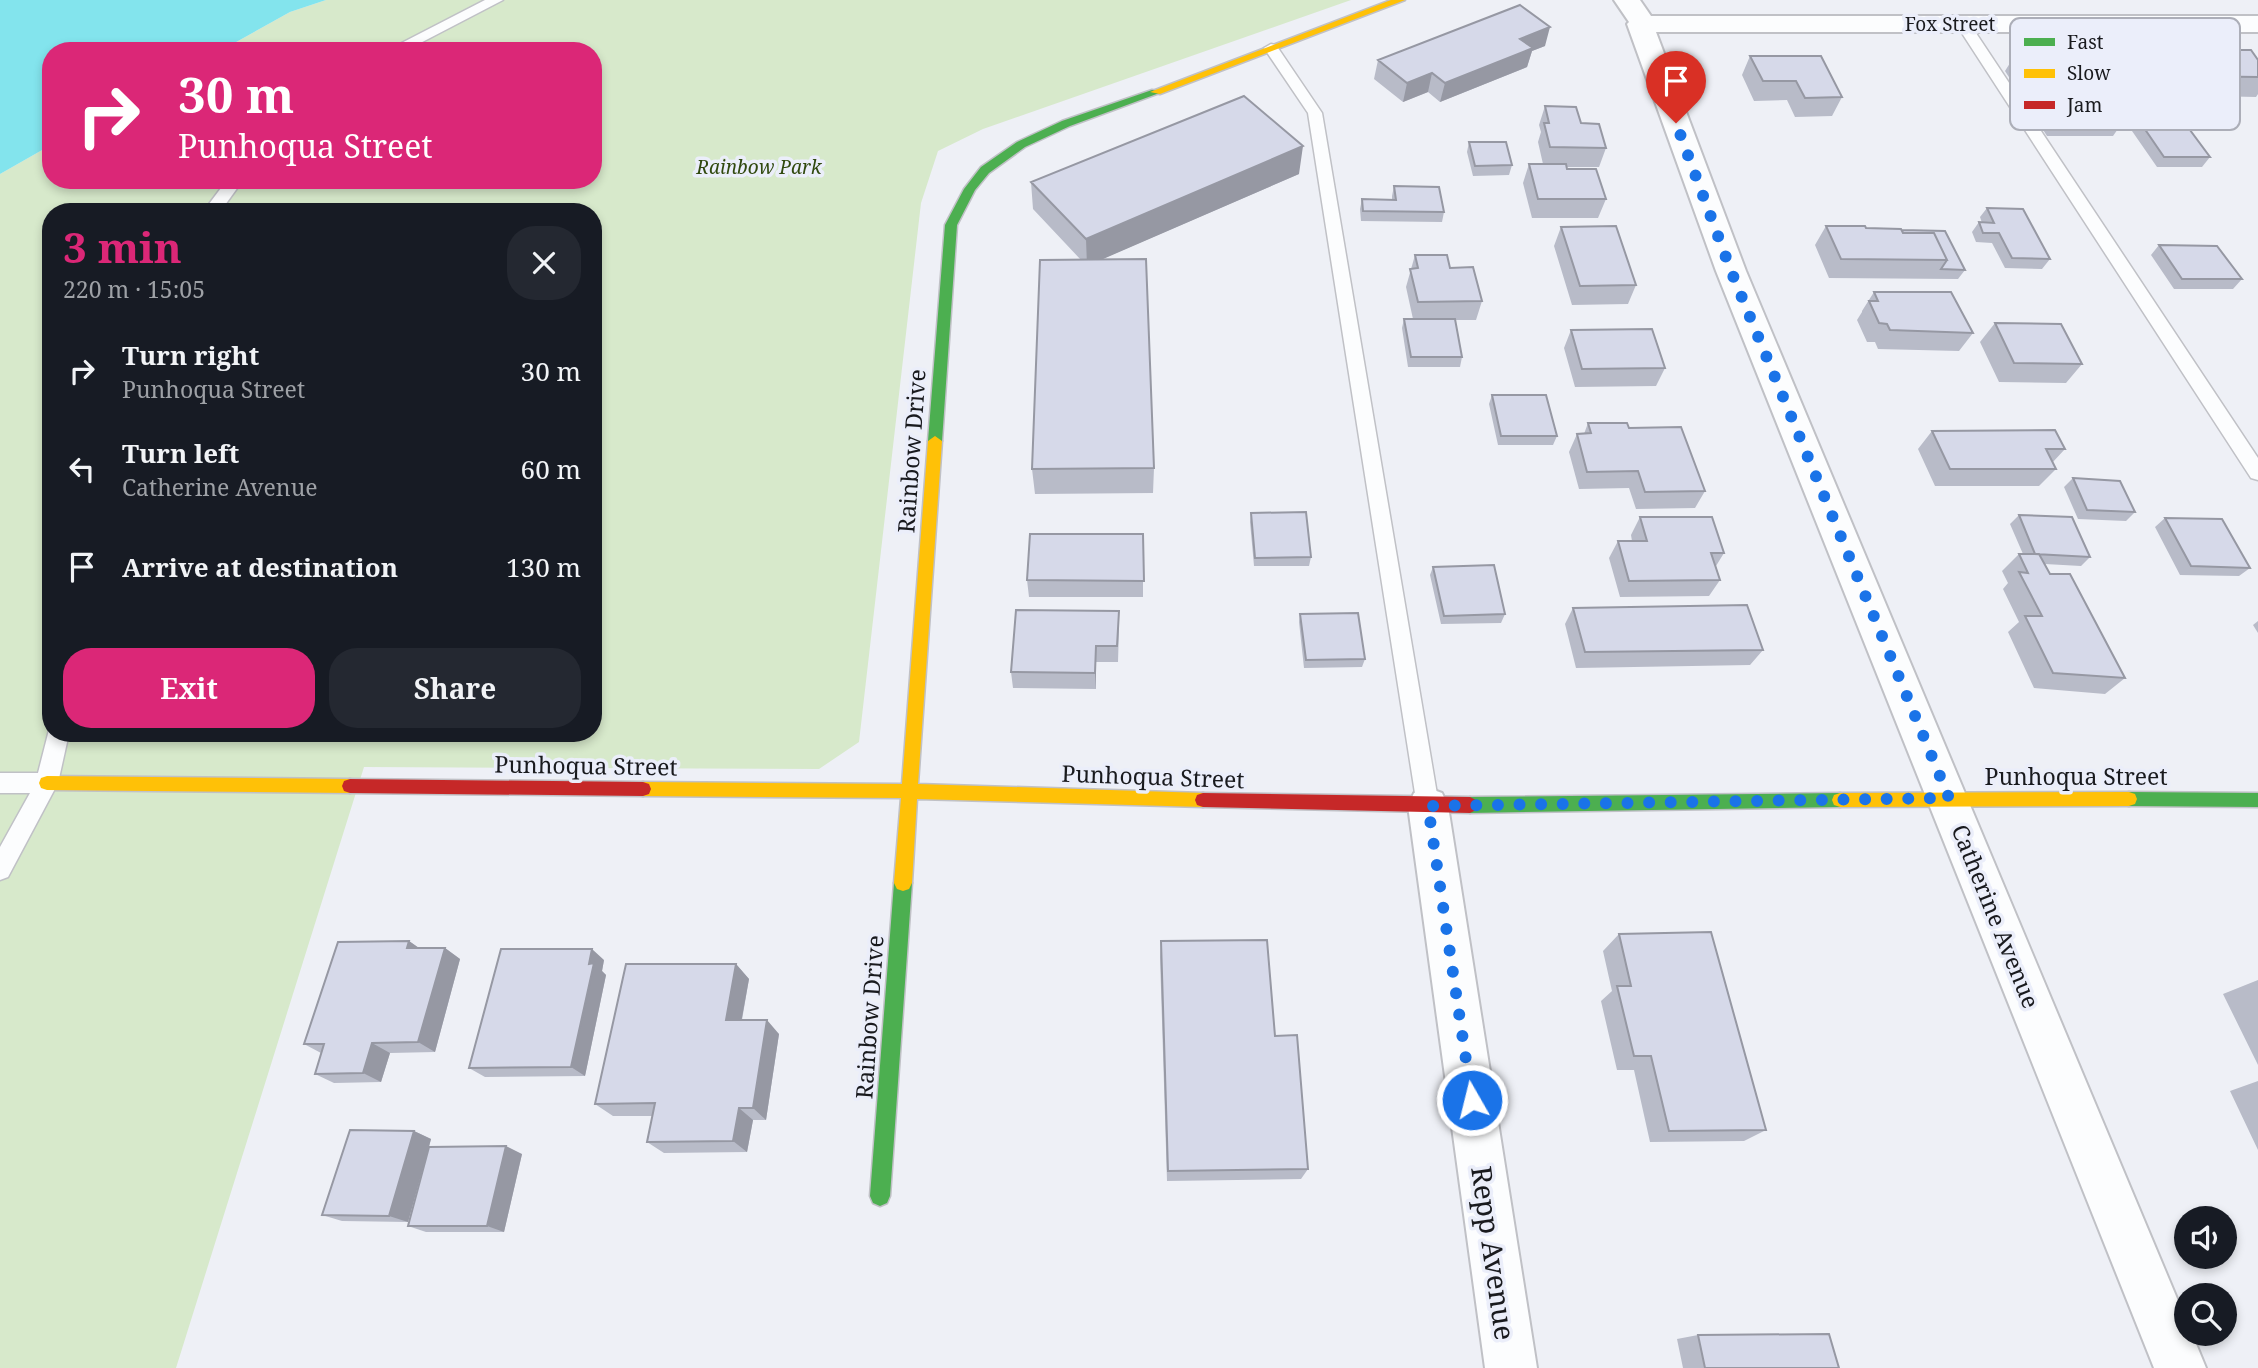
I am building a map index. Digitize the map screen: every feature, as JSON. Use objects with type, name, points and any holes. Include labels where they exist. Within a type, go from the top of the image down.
[{"type":"street","name":"Rainbow Drive","points":[[880,1196],[951,225],[964,193],[979,174],[1035,136],[1400,0]]},
{"type":"street","name":"Fox Street","points":[[1635,12],[2010,24]]},
{"type":"street","name":"Catherine Avenue","points":[[1635,12],[1731,271],[1949,798],[2180,1368]]},
{"type":"street","name":"Fox Street","points":[[2240,24],[2258,24]]},
{"type":"street","name":"Punhoqua Street","points":[[47,783],[908,791],[1428,806],[1949,798],[2258,800]]},
{"type":"street","name":"Repp Avenue","points":[[1428,806],[1511,1368]]},
{"type":"lane","points":[[411,42],[496,0]]},
{"type":"lane","points":[[1963,24],[2010,95]]},
{"type":"lane","points":[[1271,48],[1315,113],[1428,806]]},
{"type":"lane","points":[[2033,130],[2258,472]]},
{"type":"lane","points":[[0,869],[47,783],[56,742]]},
{"type":"lane","points":[[0,783],[47,783]]},
{"type":"green space","name":"Rainbow Park","points":[[326,0],[1351,0],[983,129],[938,151],[921,203],[859,742],[819,769],[364,767],[176,1368],[0,1368],[0,174],[42,150],[42,189],[602,189],[602,42],[236,42],[290,12]]},
{"type":"water","points":[[0,0],[326,0],[290,12],[236,42],[42,42],[42,150],[0,174]]},
{"type":"building","points":[[1520,5],[1550,27],[1520,39],[1533,48],[1445,83],[1432,73],[1407,83],[1378,60]]},
{"type":"building","points":[[2240,50],[2251,50],[2258,60],[2258,77],[2240,77]]},
{"type":"building","points":[[1750,56],[1821,56],[1842,97],[1805,98],[1796,81],[1763,81]]},
{"type":"building","points":[[1244,96],[1303,146],[1086,239],[1031,182]]},
{"type":"building","points":[[1545,106],[1576,107],[1581,123],[1599,124],[1606,148],[1550,147],[1544,123],[1549,123]]},
{"type":"building","points":[[2145,130],[2190,130],[2210,157],[2164,157]]},
{"type":"building","points":[[1469,142],[1506,142],[1512,165],[1475,166]]},
{"type":"building","points":[[1529,164],[1566,164],[1567,169],[1596,169],[1606,199],[1538,199]]},
{"type":"building","points":[[1394,186],[1439,187],[1444,212],[1363,211],[1362,199],[1396,200]]},
{"type":"building","points":[[1987,208],[2023,209],[2050,259],[2012,258],[1999,233],[1983,233],[1979,222],[1994,223]]},
{"type":"building","points":[[1616,226],[1636,285],[1580,286],[1561,227]]},
{"type":"building","points":[[1826,226],[1865,226],[1901,229],[1903,233],[1934,233],[1947,260],[1841,259]]},
{"type":"building","points":[[1902,230],[1945,231],[1965,270],[1941,269],[1947,260],[1934,233],[1903,233]]},
{"type":"building","points":[[2159,245],[2217,246],[2242,279],[2182,279]]},
{"type":"building","points":[[1415,255],[1447,255],[1450,268],[1473,267],[1482,301],[1418,302],[1410,269],[1418,268]]},
{"type":"building","points":[[1146,259],[1154,468],[1032,469],[1040,260]]},
{"type":"building","points":[[1874,292],[1951,292],[1973,333],[1890,330],[1887,324],[1879,323],[1869,301],[1878,301]]},
{"type":"building","points":[[1404,319],[1455,319],[1462,357],[1411,357]]},
{"type":"building","points":[[1995,323],[2061,324],[2082,364],[2014,363]]},
{"type":"building","points":[[1652,329],[1665,368],[1582,369],[1571,330]]},
{"type":"building","points":[[1492,395],[1546,395],[1557,436],[1501,436]]},
{"type":"building","points":[[1588,423],[1627,423],[1629,428],[1681,427],[1705,491],[1645,492],[1638,471],[1587,472],[1577,434],[1591,433]]},
{"type":"building","points":[[2055,430],[2065,449],[2046,449],[2056,469],[1950,469],[1932,431]]},
{"type":"building","points":[[2073,478],[2120,481],[2135,512],[2087,510]]},
{"type":"building","points":[[1306,512],[1311,557],[1255,558],[1251,513]]},
{"type":"building","points":[[2019,515],[2072,517],[2090,557],[2035,554]]},
{"type":"building","points":[[1640,517],[1712,517],[1724,553],[1711,553],[1720,580],[1629,581],[1618,541],[1647,541]]},
{"type":"building","points":[[2165,518],[2222,519],[2250,568],[2191,566]]},
{"type":"building","points":[[1030,534],[1143,534],[1144,581],[1027,580]]},
{"type":"building","points":[[2019,554],[2039,554],[2050,574],[2070,574],[2125,678],[2053,673],[2025,616],[2042,616],[2019,572],[2028,573]]},
{"type":"building","points":[[1494,565],[1505,614],[1444,616],[1433,567]]},
{"type":"building","points":[[1747,605],[1763,650],[1585,652],[1573,608]]},
{"type":"building","points":[[1016,610],[1119,611],[1117,646],[1096,646],[1095,673],[1011,672]]},
{"type":"building","points":[[1358,613],[1365,659],[1306,660],[1300,614]]},
{"type":"building","points":[[1711,932],[1766,1130],[1669,1131],[1651,1056],[1634,1056],[1617,986],[1631,986],[1619,934]]},
{"type":"building","points":[[1267,940],[1275,1036],[1297,1035],[1308,1169],[1168,1171],[1161,941]]},
{"type":"building","points":[[409,941],[407,948],[445,948],[418,1042],[372,1043],[363,1073],[315,1074],[324,1044],[304,1044],[338,942]]},
{"type":"building","points":[[501,949],[592,949],[589,964],[594,963],[571,1067],[469,1068]]},
{"type":"building","points":[[626,964],[736,964],[726,1020],[767,1020],[753,1108],[739,1108],[733,1141],[647,1142],[655,1103],[595,1104]]},
{"type":"building","points":[[350,1130],[414,1131],[389,1216],[322,1215]]},
{"type":"building","points":[[506,1146],[487,1226],[408,1226],[429,1147]]},
{"type":"building","points":[[1829,1334],[1839,1368],[1705,1368],[1698,1335]]},
{"type":"traffic: fast","points":[[935,441],[951,225],[961,203],[985,170],[1021,144],[1066,124],[1156,92]]},
{"type":"traffic: fast","points":[[2129,799],[2258,800]]},
{"type":"traffic: fast","points":[[1470,805],[1840,800]]},
{"type":"traffic: fast","points":[[880,1196],[903,883]]},
{"type":"traffic: slow","points":[[1156,92],[1400,0]]},
{"type":"traffic: slow","points":[[903,883],[935,441]]},
{"type":"traffic: slow","points":[[47,783],[350,786]]},
{"type":"traffic: slow","points":[[643,789],[908,791],[1203,800]]},
{"type":"traffic: slow","points":[[1840,800],[2129,799]]},
{"type":"traffic: jam","points":[[350,786],[643,789]]},
{"type":"traffic: jam","points":[[1203,800],[1470,805]]},
{"type":"route","points":[[1472,1100],[1428,806],[1949,798],[1731,271],[1676,123]]}]
